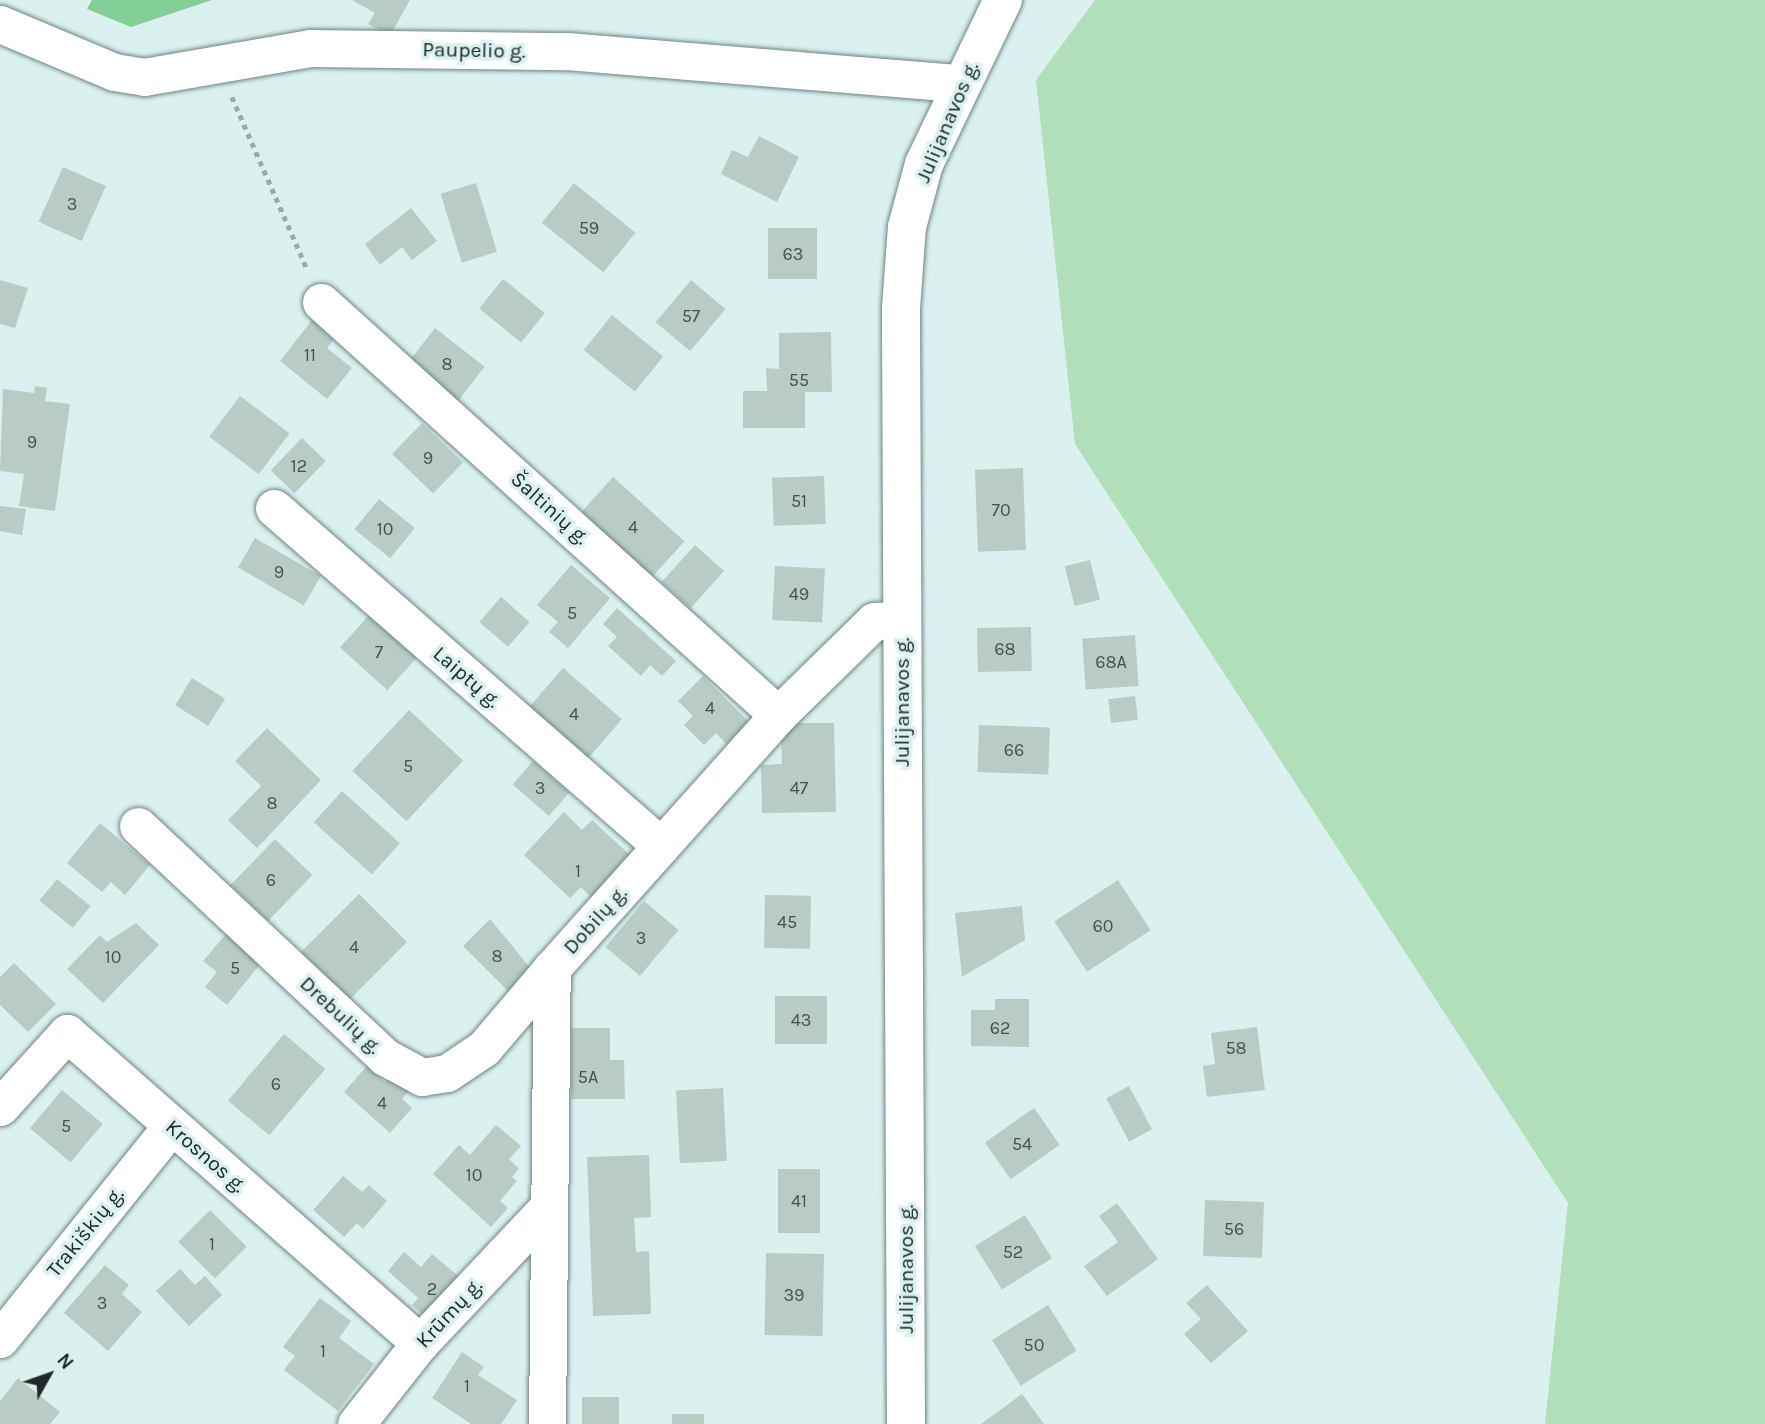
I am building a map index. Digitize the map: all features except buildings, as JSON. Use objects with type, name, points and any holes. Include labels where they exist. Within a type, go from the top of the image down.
[{"type":"main road","name":"Julijanavos g.","points":[[906,1424],[899,335],[907,227],[924,164],[960,83],[1003,0]]},
{"type":"street","name":"Paupelio g.","points":[[0,24],[114,72],[144,77],[227,59],[310,48],[567,51],[960,83]]},
{"type":"street","name":"Šaltinių g.","points":[[321,302],[778,715]]},
{"type":"street","name":"Laiptų g.","points":[[274,508],[661,846]]},
{"type":"street","name":"Dobilų g.","points":[[547,1424],[552,968],[778,715],[874,621],[902,620]]},
{"type":"street","name":"Drebulių g.","points":[[138,826],[385,1057],[422,1077],[447,1073],[484,1048],[552,968]]},
{"type":"street","name":"Krosnos g.","points":[[0,1107],[67,1033],[420,1343]]},
{"type":"street","name":"Trakiškių g.","points":[[0,1339],[171,1126]]},
{"type":"street","name":"Krūmų g.","points":[[356,1424],[420,1343],[548,1207]]},
{"type":"path","points":[[227,59],[232,99],[321,302]]},
{"type":"green space","points":[[92,0],[212,0],[131,27],[87,9]]},
{"type":"green space","points":[[1095,0],[1765,0],[1765,1424],[1545,1424],[1568,1203],[1075,444],[1036,80]]}]
